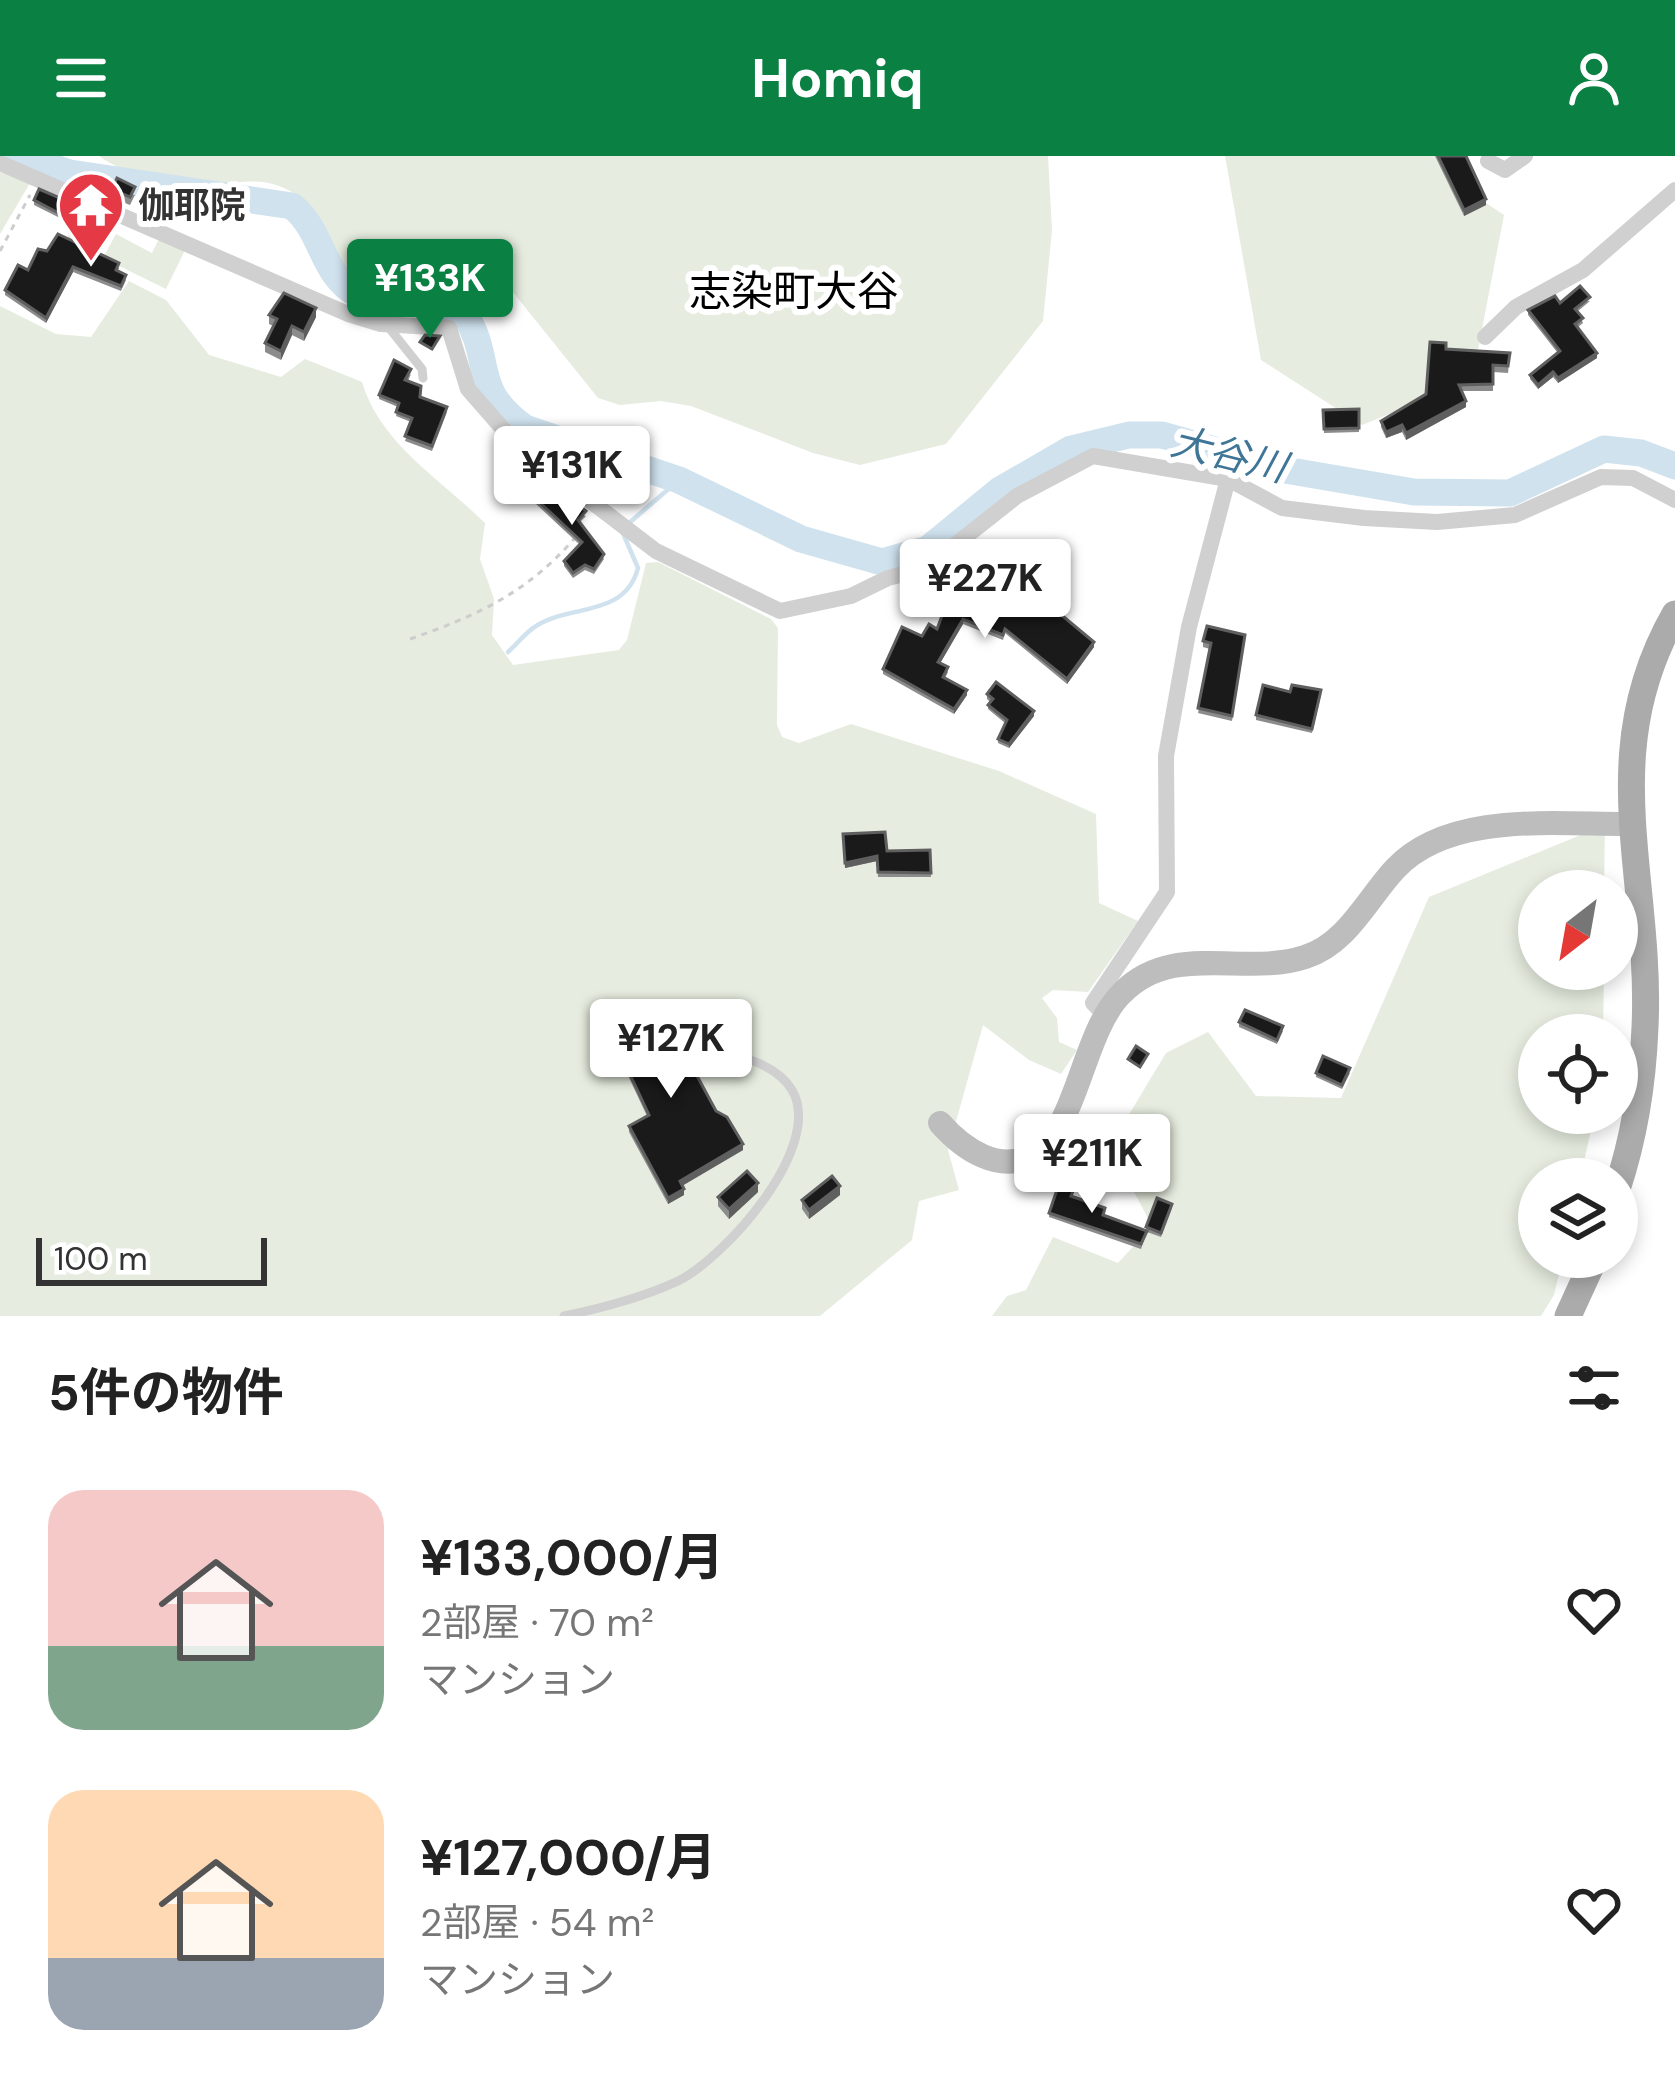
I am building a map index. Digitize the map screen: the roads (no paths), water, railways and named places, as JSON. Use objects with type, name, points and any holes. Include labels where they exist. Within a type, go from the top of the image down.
[{"type":"main road","points":[[1627,1158],[1646,1026],[1630,771],[1640,688],[1675,614]]},
{"type":"main road","points":[[1568,1316],[1585,1278]]},
{"type":"street","points":[[1489,160],[1505,170],[1525,156]]},
{"type":"street","points":[[0,163],[349,314],[386,324],[449,328],[468,389],[484,413],[606,518],[686,569],[780,611],[851,596],[887,578],[926,568],[1017,496],[1093,456],[1228,479],[1282,508],[1437,522],[1515,515],[1601,477],[1633,478],[1675,499]]},
{"type":"street","points":[[1485,337],[1516,307],[1583,270],[1675,190]]},
{"type":"street","points":[[1105,1016],[1093,1003],[1167,892],[1166,756],[1189,627],[1228,479]]},
{"type":"street","points":[[940,1123],[963,1149],[997,1160],[1036,1152],[1054,1131],[1105,1016],[1135,982],[1169,965],[1276,963],[1309,956],[1340,937],[1399,864],[1441,840],[1520,825],[1632,824]]},
{"type":"lane","points":[[386,324],[423,378]]},
{"type":"lane","points":[[564,1316],[681,1280],[706,1262],[790,1162],[798,1119],[792,1090],[766,1066],[704,1046]]},
{"type":"waterway","name":"大谷川","points":[[18,156],[70,173],[292,206],[310,227],[336,276],[357,294],[384,302],[440,305],[465,315],[489,387],[525,428],[679,480],[801,539],[882,562],[928,549],[1000,490],[1071,449],[1129,435],[1162,435],[1285,470],[1414,492],[1510,493],[1604,449],[1641,453],[1675,466]]},
{"type":"waterway","points":[[629,523],[679,480]]},
{"type":"waterway","points":[[508,652],[549,619],[609,603],[621,595],[638,568],[622,531]]},
{"type":"place","name":"伽耶院","points":[[91,264]]},
{"type":"district","name":"志染町大谷","points":[[794,291]]}]
